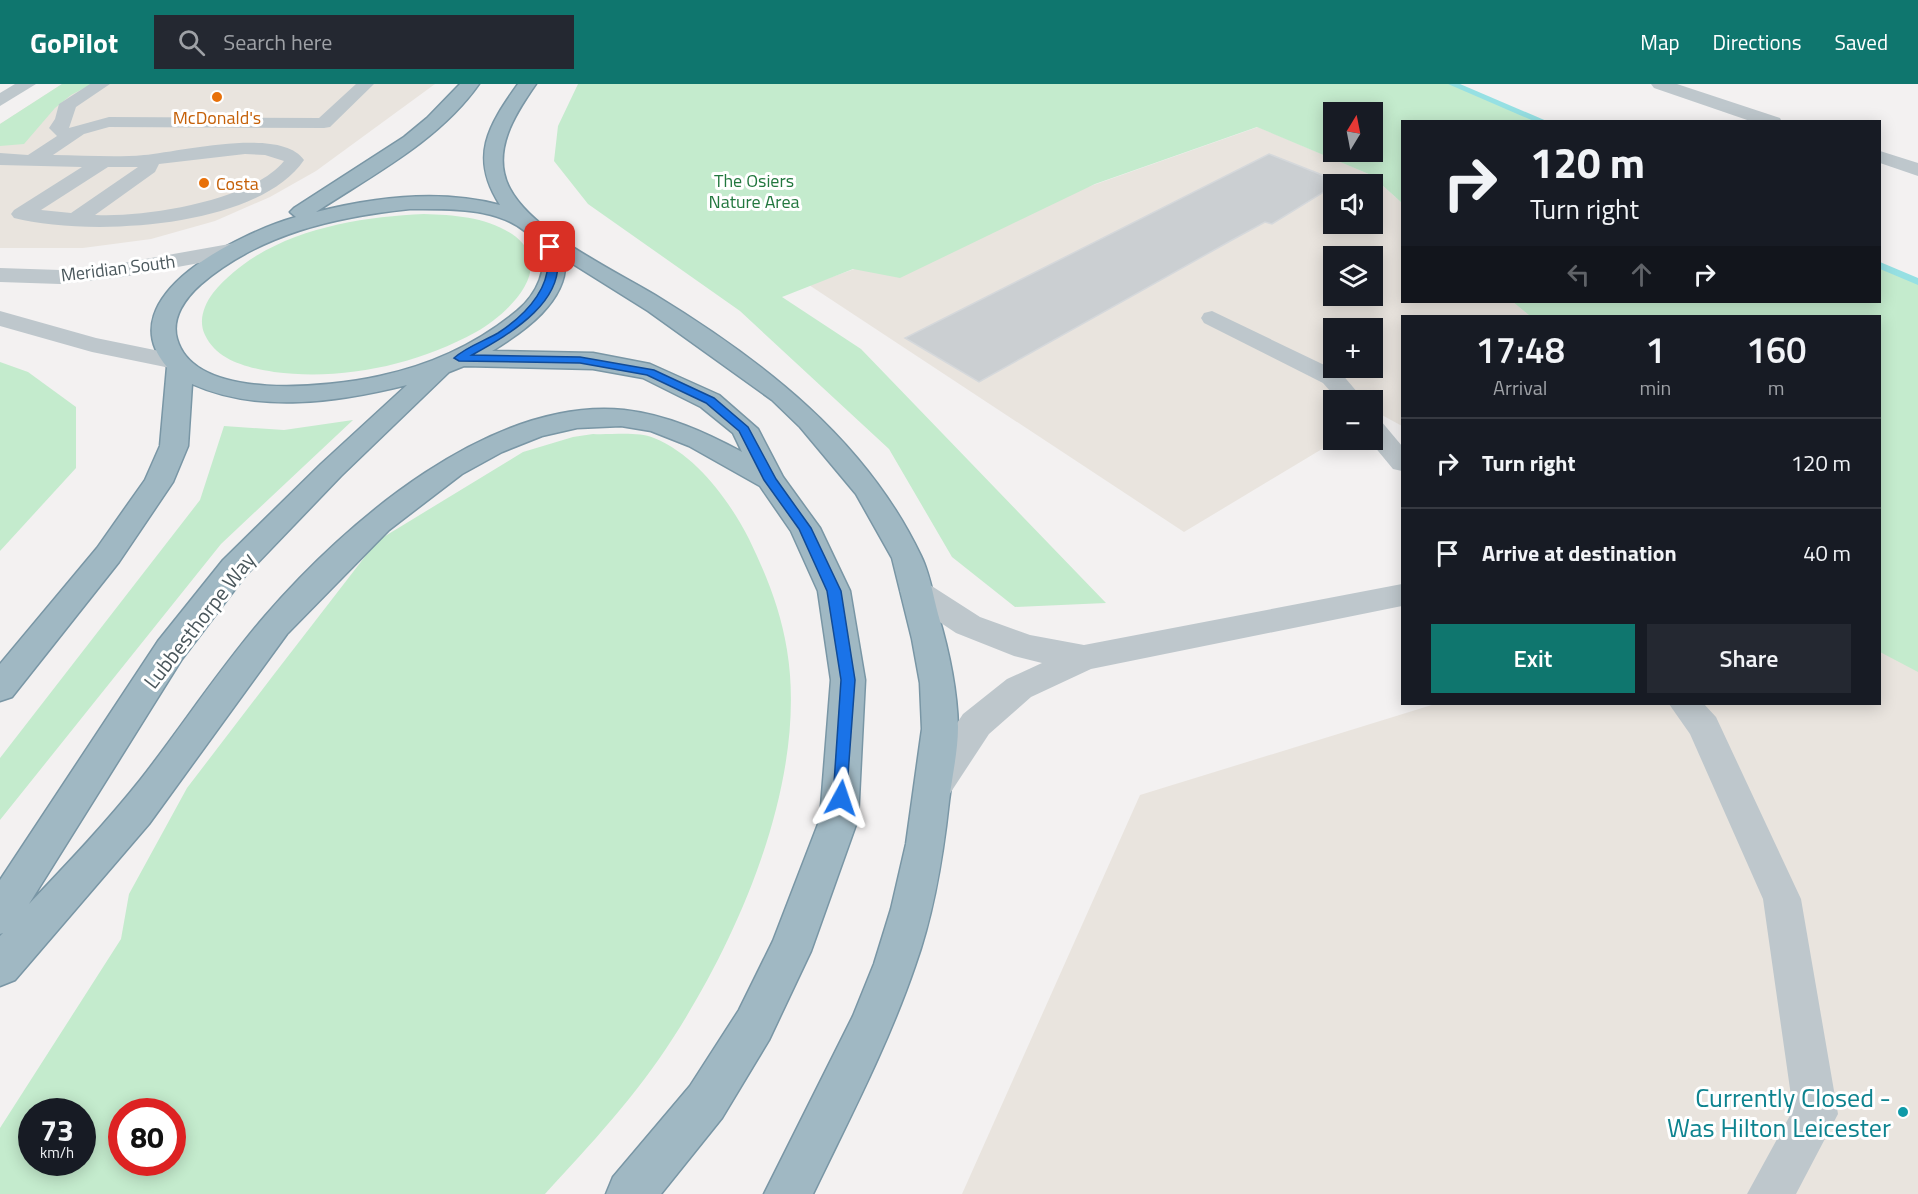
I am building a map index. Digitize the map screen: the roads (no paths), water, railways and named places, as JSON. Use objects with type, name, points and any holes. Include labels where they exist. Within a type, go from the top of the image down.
[{"type":"highway","points":[[470,84],[434,122],[411,141],[319,201],[241,246],[190,281],[171,305],[165,317],[164,340],[177,364],[195,376],[237,390],[292,394],[323,393],[385,383],[452,362],[512,328],[544,295],[554,269],[554,258],[539,233],[512,208],[496,180],[491,164],[499,125],[528,84]]},
{"type":"highway","points":[[241,246],[315,218],[363,208],[410,203],[454,203],[492,210],[539,233],[656,306],[781,394],[838,451],[868,490],[907,558],[937,682],[940,729],[934,787],[926,844],[895,964],[870,1030],[788,1194]]},
{"type":"highway","points":[[452,362],[584,360],[650,372],[710,401],[744,429],[770,480],[805,528],[834,591],[848,680],[839,819],[794,940],[754,1025],[706,1102],[630,1194]]},
{"type":"highway","name":"Lubbesthorpe Way","points":[[0,915],[170,650],[234,568],[331,470],[452,362]]},
{"type":"highway","points":[[0,687],[108,555],[159,482],[174,446],[177,364]]},
{"type":"highway","points":[[0,966],[136,812],[271,630],[351,546],[412,494],[441,475],[484,450],[529,432],[592,418],[621,418],[670,427],[770,480]]},
{"type":"street","points":[[0,101],[27,84]]},
{"type":"street","points":[[1660,84],[1767,120]]},
{"type":"street","points":[[1881,157],[1918,170]]},
{"type":"street","name":"Meridian South","points":[[0,275],[60,276],[101,273],[241,246]]},
{"type":"street","points":[[0,318],[92,345],[177,364]]},
{"type":"street","points":[[916,591],[968,625],[1026,647],[1084,658]]},
{"type":"street","points":[[934,787],[976,724],[1019,688],[1084,658],[1401,595]]},
{"type":"lane","points":[[66,127],[109,122],[317,125],[330,121],[366,84]]},
{"type":"lane","points":[[32,161],[66,127],[68,104],[109,87]]},
{"type":"lane","points":[[0,159],[144,161],[250,148],[273,149],[288,154],[295,160],[292,168],[282,177],[198,210],[161,219],[125,222],[75,220],[21,214],[102,162]]},
{"type":"lane","points":[[75,220],[148,168],[150,164],[144,161]]},
{"type":"lane","points":[[1212,318],[1332,378],[1342,390]]},
{"type":"lane","points":[[1383,440],[1401,462]]},
{"type":"lane","points":[[1686,705],[1704,727],[1782,899],[1815,1114],[1770,1194]]},
{"type":"waterway","points":[[1452,84],[1540,120]]},
{"type":"waterway","points":[[1881,265],[1918,282]]},
{"type":"place","name":"McDonald's","points":[[217,97]]},
{"type":"place","name":"Costa","points":[[204,183]]},
{"type":"place","name":"Currently Closed - Was Hilton Leicester","points":[[1903,1112]]},
{"type":"park label","name":"The Osiers Nature Area","points":[[754,190]]}]
